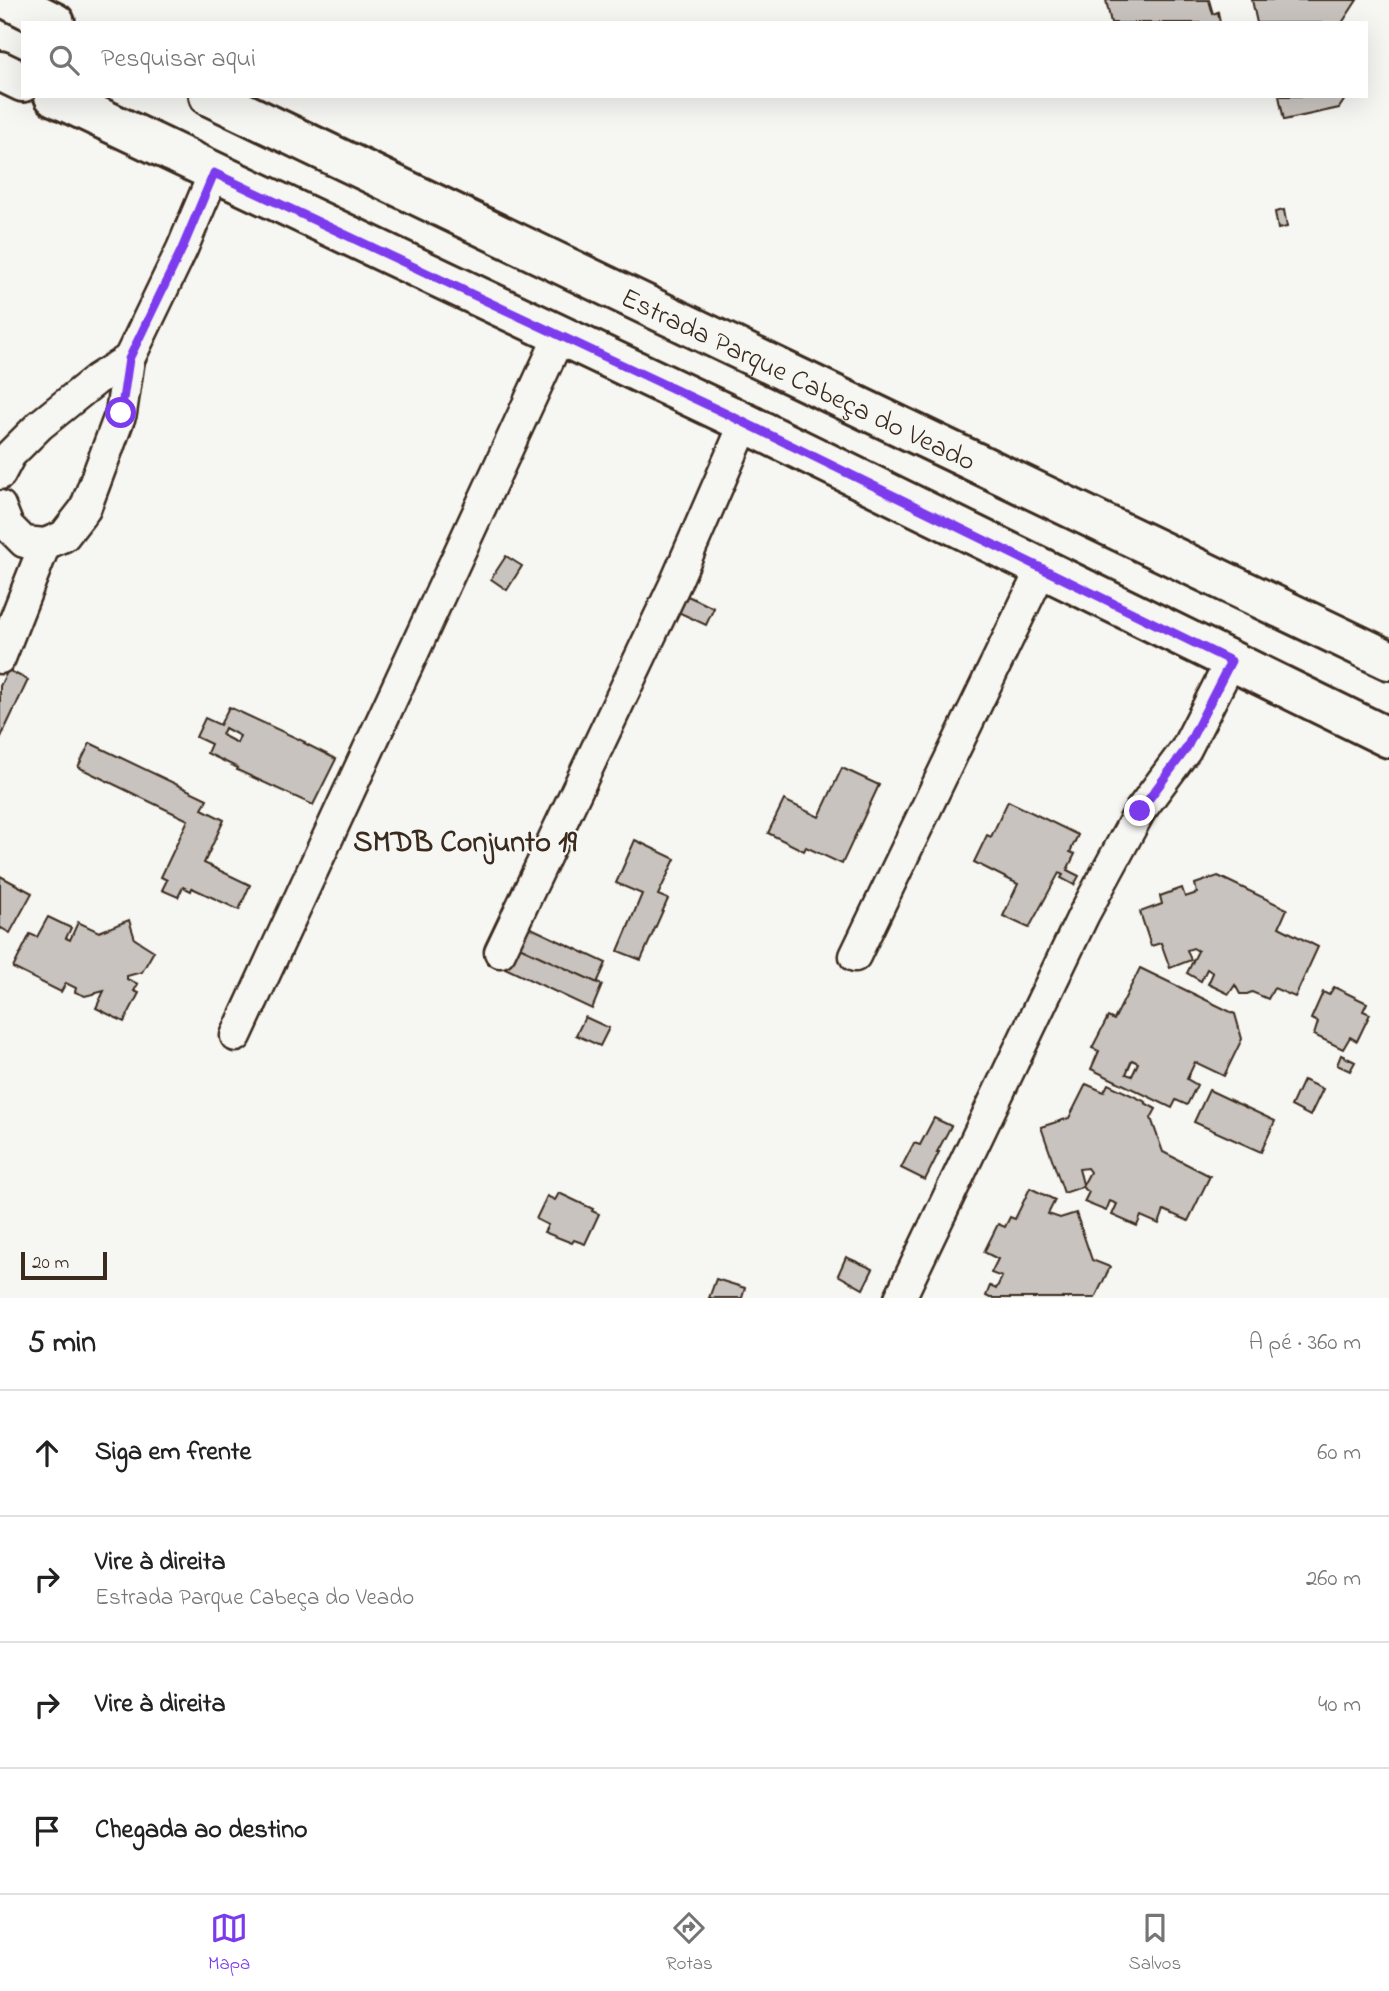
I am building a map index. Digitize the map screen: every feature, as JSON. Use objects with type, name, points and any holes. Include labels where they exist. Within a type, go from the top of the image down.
[{"type":"main road","points":[[9,0],[51,21]]},
{"type":"main road","points":[[0,71],[21,81]]},
{"type":"main road","points":[[58,98],[745,423],[1389,738]]},
{"type":"main road","name":"Estrada Parque Cabeça do Veado","points":[[213,98],[1389,660]]},
{"type":"street","points":[[0,506],[8,526],[24,542],[44,544],[64,536],[85,509],[121,413],[129,359],[182,249],[214,173]]},
{"type":"street","points":[[236,1036],[560,335]]},
{"type":"street","points":[[0,474],[10,455],[40,425],[97,379],[129,359]]},
{"type":"street","points":[[500,952],[675,583],[745,423]]},
{"type":"street","points":[[0,658],[44,544]]},
{"type":"street","points":[[855,956],[1042,568]]},
{"type":"street","points":[[900,1298],[1084,914],[1140,811],[1186,749],[1231,661]]},
{"type":"building","points":[[1106,0],[1209,0],[1213,14],[1218,12],[1220,21],[1111,21]]},
{"type":"building","points":[[1252,0],[1357,0],[1343,21],[1257,21]]},
{"type":"building","points":[[1279,98],[1346,98],[1339,108],[1284,120]]},
{"type":"building","points":[[1284,210],[1287,227],[1278,229],[1275,212]]},
{"type":"building","points":[[506,556],[522,566],[507,590],[491,579]]},
{"type":"building","points":[[683,594],[714,608],[706,625],[676,611]]},
{"type":"building","points":[[8,670],[28,680],[0,739],[0,686]]},
{"type":"building","points":[[229,707],[336,759],[313,805],[207,753],[211,744],[196,737],[205,718],[220,725]],"holes":[[[225,728],[240,736],[237,743],[222,735]]]},
{"type":"building","points":[[90,743],[207,799],[202,809],[224,820],[204,863],[250,885],[239,910],[192,888],[191,891],[183,887],[178,897],[162,890],[167,880],[161,877],[188,820],[78,767]]},
{"type":"building","points":[[842,768],[879,785],[842,864],[806,847],[804,851],[768,833],[784,800],[819,817]]},
{"type":"building","points":[[1008,801],[1078,835],[1070,852],[1075,854],[1067,870],[1079,876],[1074,885],[1061,878],[1063,875],[1059,873],[1029,928],[1003,916],[1018,884],[974,862],[987,835],[991,837]]},
{"type":"building","points":[[635,840],[675,859],[658,895],[668,899],[641,960],[618,951],[642,894],[616,883]]},
{"type":"building","points":[[0,876],[32,893],[10,933],[1,928],[0,930]]},
{"type":"building","points":[[1218,876],[1287,909],[1279,927],[1318,947],[1295,997],[1274,988],[1268,999],[1252,992],[1240,994],[1235,985],[1229,994],[1208,984],[1213,973],[1207,969],[1201,981],[1187,973],[1198,951],[1193,948],[1187,950],[1191,960],[1170,968],[1161,943],[1151,946],[1140,912],[1162,904],[1160,896],[1182,888],[1185,897],[1197,893],[1195,884]]},
{"type":"building","points":[[48,917],[71,928],[66,938],[70,940],[78,922],[99,932],[129,920],[135,939],[154,951],[142,972],[127,976],[127,979],[138,984],[134,991],[139,993],[124,1022],[96,1008],[104,991],[85,996],[75,992],[76,988],[66,983],[61,992],[13,968],[30,934],[37,937]]},
{"type":"building","points":[[529,927],[606,963],[597,983],[519,948]]},
{"type":"building","points":[[515,945],[602,985],[592,1009],[505,968]]},
{"type":"building","points":[[1140,968],[1235,1014],[1242,1039],[1224,1076],[1195,1062],[1187,1079],[1197,1085],[1187,1105],[1176,1100],[1172,1108],[1091,1069],[1099,1051],[1092,1048],[1108,1017],[1114,1020]],"holes":[[[1132,1060],[1138,1063],[1132,1076],[1126,1074]]]},
{"type":"building","points":[[1334,987],[1367,1003],[1363,1011],[1370,1014],[1357,1041],[1350,1037],[1343,1049],[1314,1035],[1318,1022],[1311,1019],[1323,992],[1329,995]]},
{"type":"building","points":[[585,1017],[609,1028],[600,1046],[576,1035]]},
{"type":"building","points":[[1341,1055],[1355,1062],[1350,1071],[1337,1065]]},
{"type":"building","points":[[1303,1080],[1323,1089],[1310,1116],[1291,1106]]},
{"type":"building","points":[[1086,1084],[1104,1092],[1108,1084],[1156,1109],[1151,1118],[1163,1152],[1210,1176],[1188,1221],[1164,1210],[1159,1224],[1141,1216],[1137,1226],[1112,1215],[1117,1204],[1110,1201],[1106,1211],[1084,1202],[1089,1192],[1082,1187],[1064,1193],[1041,1127],[1069,1118]],"holes":[[[1087,1168],[1090,1172],[1082,1187],[1079,1169]]]},
{"type":"building","points":[[1209,1090],[1275,1121],[1261,1152],[1194,1122]]},
{"type":"building","points":[[934,1118],[951,1126],[925,1180],[901,1168],[914,1143],[920,1145]]},
{"type":"building","points":[[1030,1188],[1055,1200],[1048,1214],[1060,1218],[1076,1213],[1092,1260],[1110,1267],[1095,1298],[986,1296],[990,1286],[996,1289],[1002,1277],[991,1273],[998,1259],[984,1252],[998,1224],[1005,1227],[1010,1217],[1015,1219]]},
{"type":"building","points":[[559,1193],[599,1214],[585,1244],[574,1240],[572,1243],[544,1232],[548,1225],[536,1219],[547,1196],[555,1200]]},
{"type":"building","points":[[846,1257],[873,1269],[863,1289],[838,1275]]},
{"type":"building","points":[[716,1279],[745,1288],[742,1298],[709,1298]]},
{"type":"district","name":"SMDB Conjunto 19","points":[[465,841]]},
{"type":"route","points":[[121,413],[129,359],[182,249],[214,173],[729,415],[1231,661],[1186,749],[1140,811]]}]
